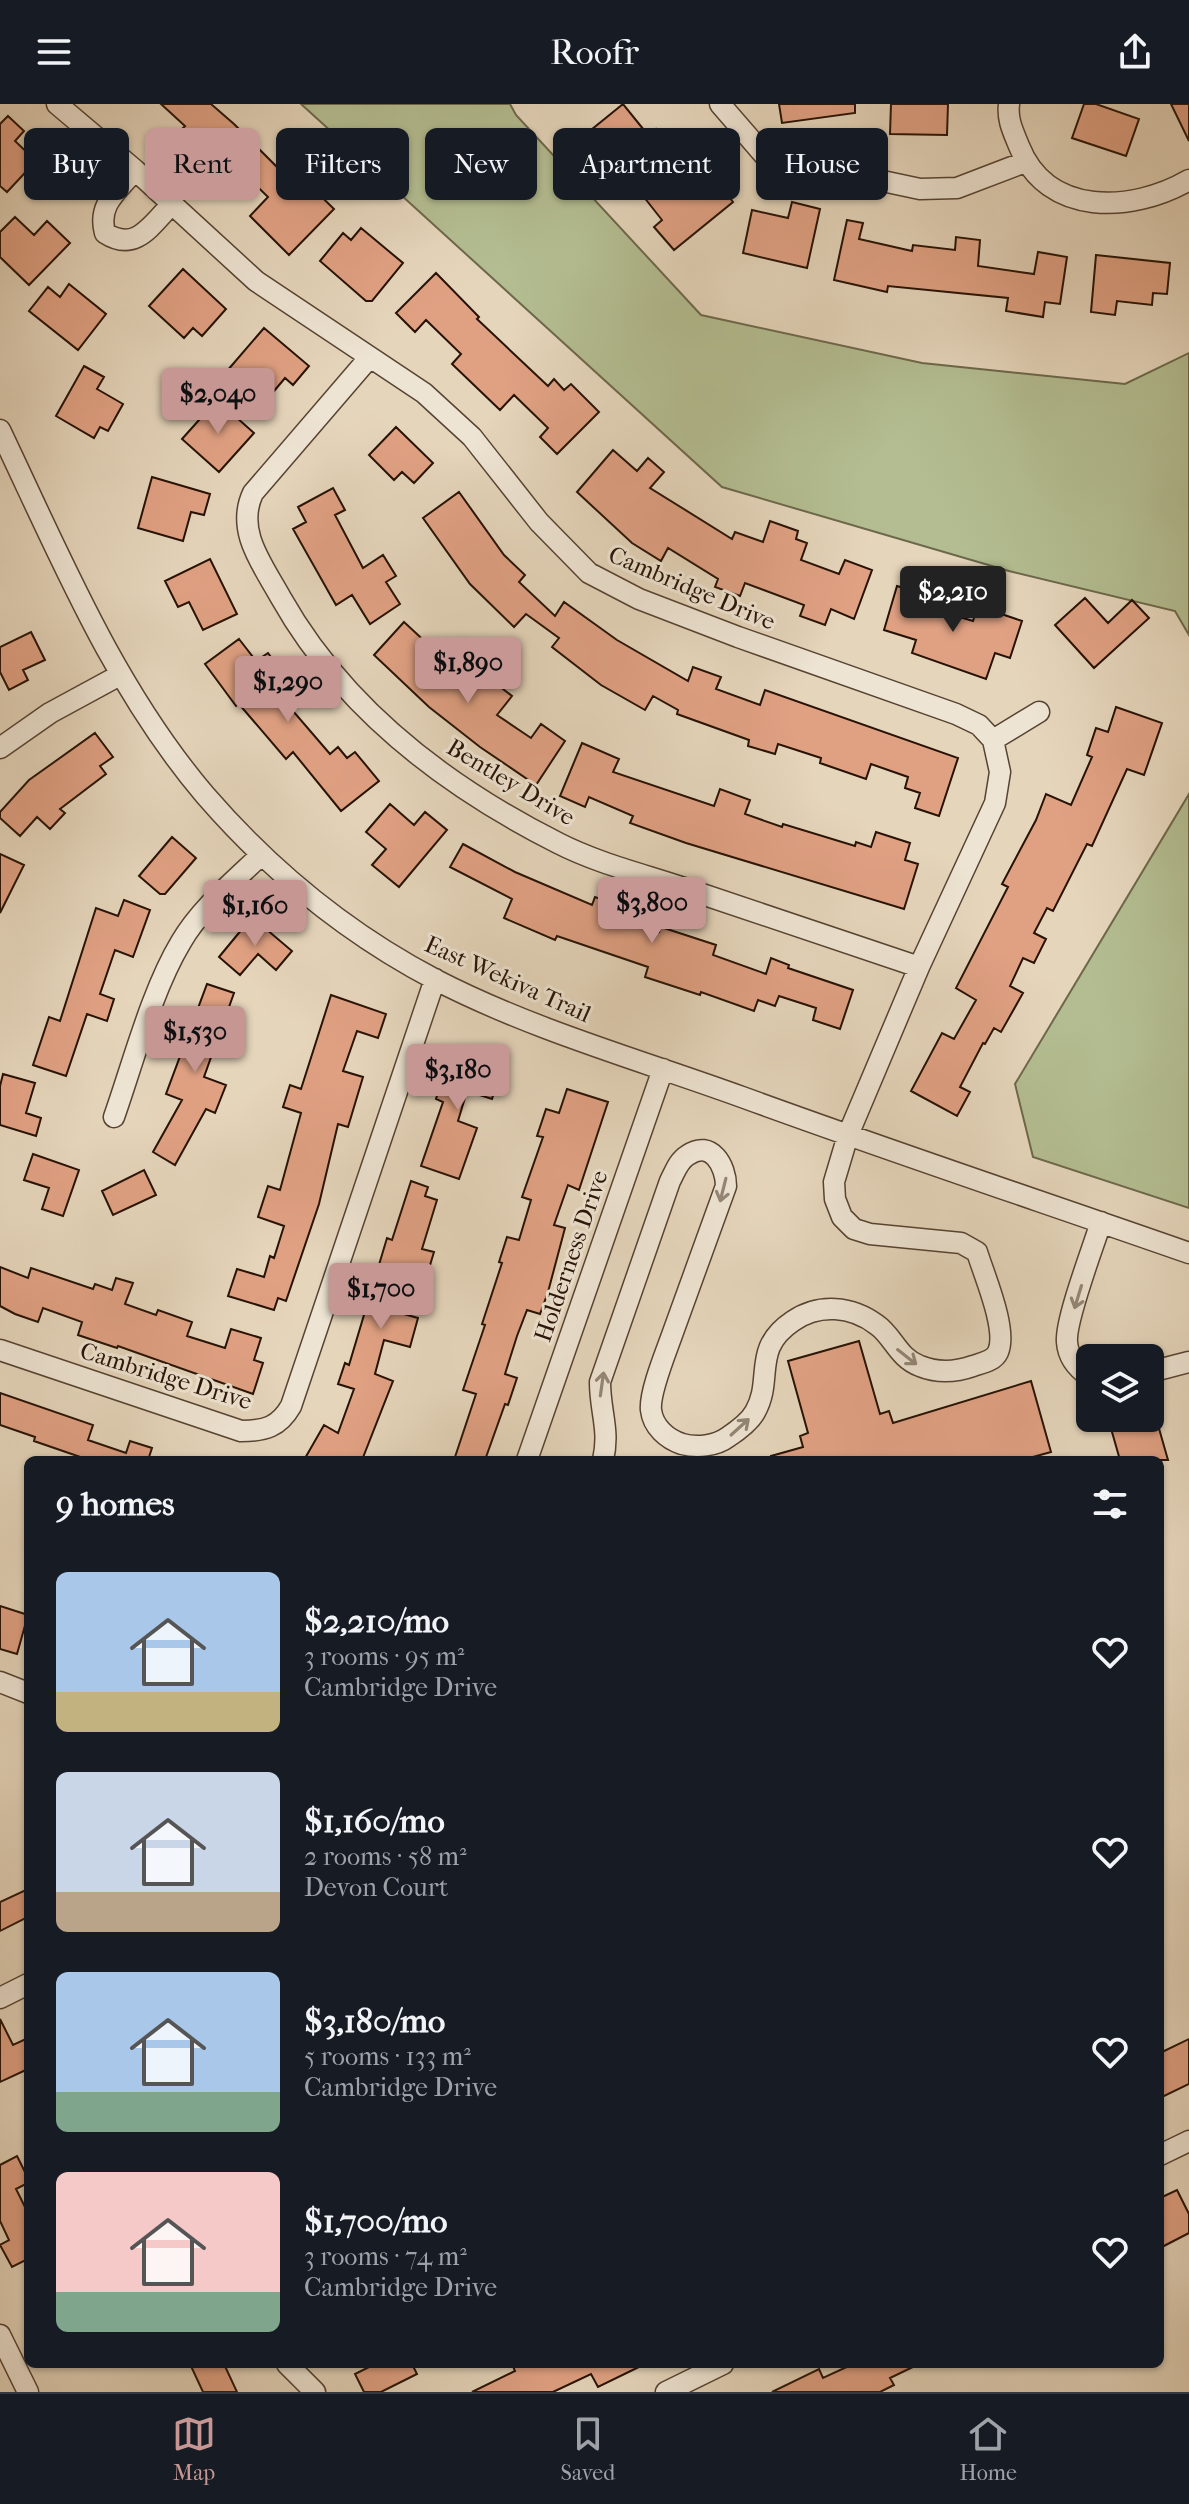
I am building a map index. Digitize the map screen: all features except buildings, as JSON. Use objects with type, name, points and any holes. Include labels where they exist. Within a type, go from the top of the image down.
[{"type":"street","name":"Cambridge Drive","points":[[57,104],[135,170],[256,281],[424,393],[472,437],[539,522],[589,573],[639,599],[724,632],[956,714],[979,725],[993,740]]},
{"type":"street","points":[[720,104],[765,156],[920,189],[957,188],[1025,162]]},
{"type":"street","points":[[1009,104],[1007,117],[1025,162],[1050,189],[1091,203],[1122,204],[1175,188],[1189,180]]},
{"type":"street","points":[[135,170],[105,207],[101,219],[105,233],[116,240],[129,241],[141,234],[172,204]]},
{"type":"street","name":"Bentley Drive","points":[[369,358],[253,493],[246,508],[246,527],[263,565],[290,613],[328,668],[416,754],[481,799],[560,844],[919,967]]},
{"type":"street","name":"East Wekiva Trail","points":[[0,430],[5,456],[120,675],[160,738],[205,794],[261,855],[318,904],[374,944],[435,979],[540,1026],[1189,1253]]},
{"type":"street","points":[[0,748],[50,713],[120,675]]},
{"type":"street","points":[[604,1456],[607,1432],[600,1405],[600,1382],[670,1181],[680,1161],[690,1152],[703,1150],[718,1156],[726,1172],[726,1186],[659,1371],[651,1409],[657,1426],[672,1440],[705,1446],[725,1440],[739,1429],[755,1412],[765,1356],[775,1336],[794,1319],[825,1307],[850,1311],[879,1325],[895,1348],[917,1365],[936,1372],[962,1370],[990,1360],[998,1352],[1001,1338],[998,1319],[977,1252],[961,1243],[870,1234],[854,1229],[842,1217],[835,1199],[834,1182],[848,1135],[919,967],[995,803],[1000,772],[993,740],[1039,712]]},
{"type":"street","points":[[114,1117],[165,972],[182,940],[220,895],[261,855]]},
{"type":"street","name":"Cambridge Drive","points":[[0,1350],[241,1431],[271,1428],[284,1418],[291,1406],[435,979]]},
{"type":"street","name":"Holderness Drive","points":[[528,1456],[663,1069]]},
{"type":"street","points":[[1076,1364],[1069,1353],[1067,1331],[1101,1222]]},
{"type":"street","points":[[1164,1368],[1189,1362]]},
{"type":"street","points":[[0,1682],[24,1691]]},
{"type":"street","points":[[0,1998],[24,1986]]},
{"type":"street","points":[[1164,2153],[1189,2141]]},
{"type":"street","points":[[0,2335],[28,2392]]},
{"type":"street","points":[[291,2368],[315,2392]]},
{"type":"street","points":[[666,2392],[715,2368]]},
{"type":"green space","points":[[301,104],[510,104],[528,128],[425,128],[425,200],[537,200],[537,138],[553,155],[553,200],[595,200],[701,315],[922,363],[1125,384],[1189,353],[1189,635],[1175,611],[1009,571],[722,487],[407,200],[409,200],[409,128],[327,128]]},
{"type":"green space","points":[[1189,794],[1189,1208],[1033,1157],[1015,1084]]}]
